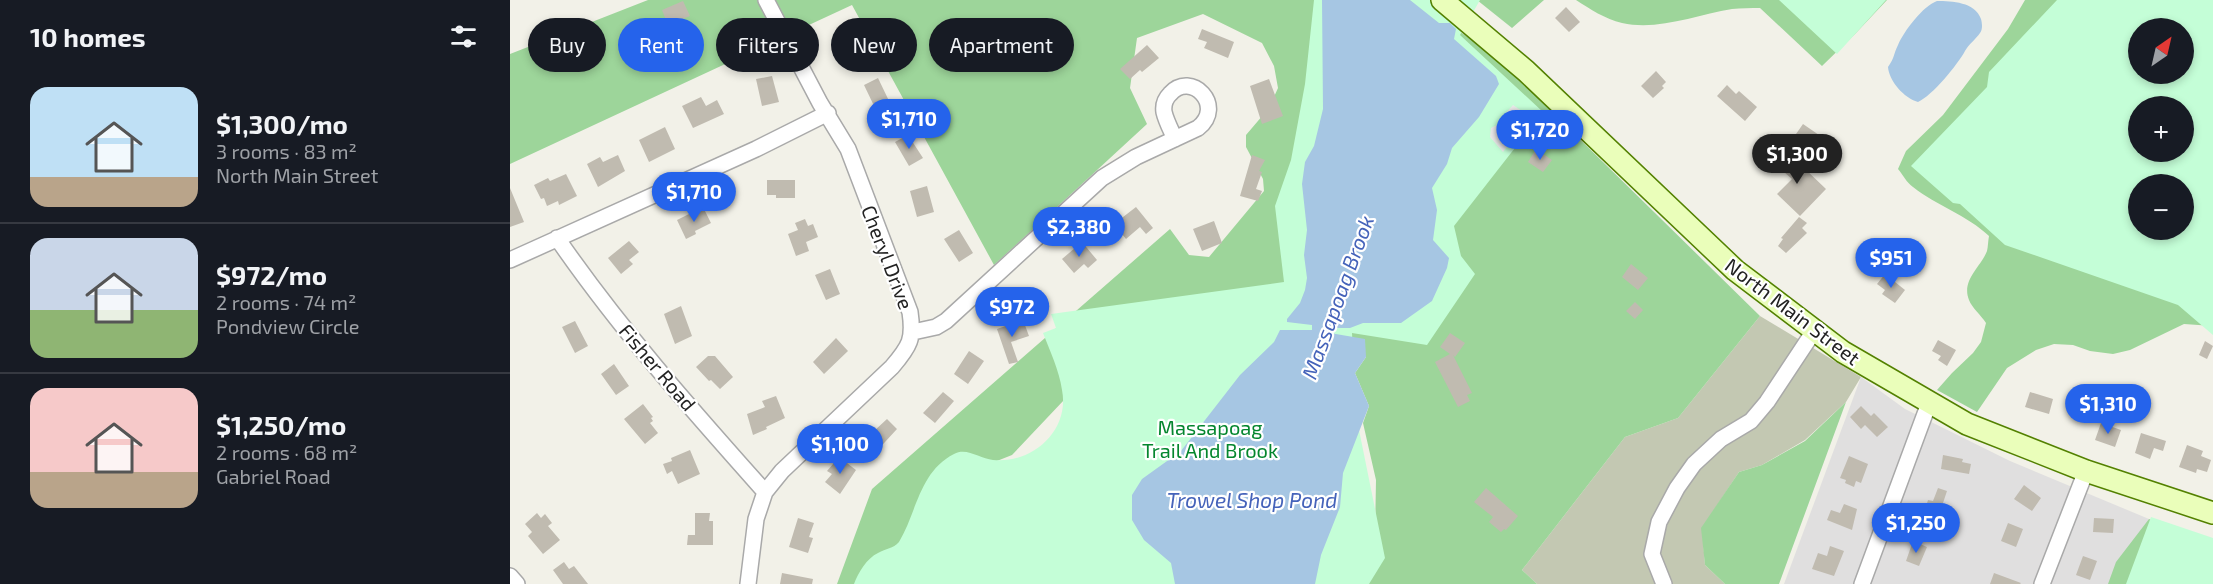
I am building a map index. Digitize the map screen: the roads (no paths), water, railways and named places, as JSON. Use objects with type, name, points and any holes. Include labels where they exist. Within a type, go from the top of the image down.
[{"type":"main road","name":"North Main Street","points":[[1442,0],[1526,71],[1734,270],[1843,352],[1967,424],[2085,471],[2213,513]]},
{"type":"street","name":"Cheryl Drive","points":[[748,584],[756,519],[765,492],[782,471],[892,367],[903,355],[913,332],[910,312],[848,149],[820,103],[766,0]]},
{"type":"street","points":[[510,260],[828,113]]},
{"type":"street","points":[[913,332],[936,327],[946,321],[1088,190],[1116,168],[1175,139]]},
{"type":"street","name":"Fisher Road","points":[[558,237],[585,278],[676,392],[765,492]]},
{"type":"street","points":[[1664,584],[1652,554],[1659,522],[1677,488],[1694,464],[1721,439],[1751,421],[1767,402],[1814,331]]},
{"type":"street","points":[[1862,584],[1929,403]]},
{"type":"street","points":[[2042,584],[2085,471]]},
{"type":"street","points":[[510,576],[517,584]]},
{"type":"water","name":"Trowel Shop Pond","points":[[1322,0],[1410,0],[1439,23],[1450,23],[1456,29],[1454,39],[1496,76],[1499,84],[1479,117],[1452,148],[1447,164],[1432,188],[1437,210],[1433,240],[1449,258],[1447,268],[1432,301],[1401,323],[1363,323],[1350,328],[1331,328],[1330,333],[1365,339],[1366,357],[1355,373],[1369,406],[1343,473],[1340,507],[1321,555],[1315,584],[1175,584],[1171,563],[1144,540],[1132,520],[1132,495],[1142,479],[1181,451],[1240,375],[1274,342],[1280,330],[1312,330],[1312,325],[1287,322],[1287,319],[1300,303],[1307,278],[1304,255],[1307,230],[1302,184],[1305,162],[1314,146],[1323,109]]},
{"type":"water","points":[[1937,1],[1956,2],[1974,9],[1981,19],[1982,30],[1944,79],[1918,102],[1898,88],[1891,78],[1888,67],[1909,26],[1920,13]]},
{"type":"water label","name":"Massapoag Brook","points":[[1337,297]]},
{"type":"park label","name":"Massapoag Trail And Brook","points":[[1210,438]]}]
